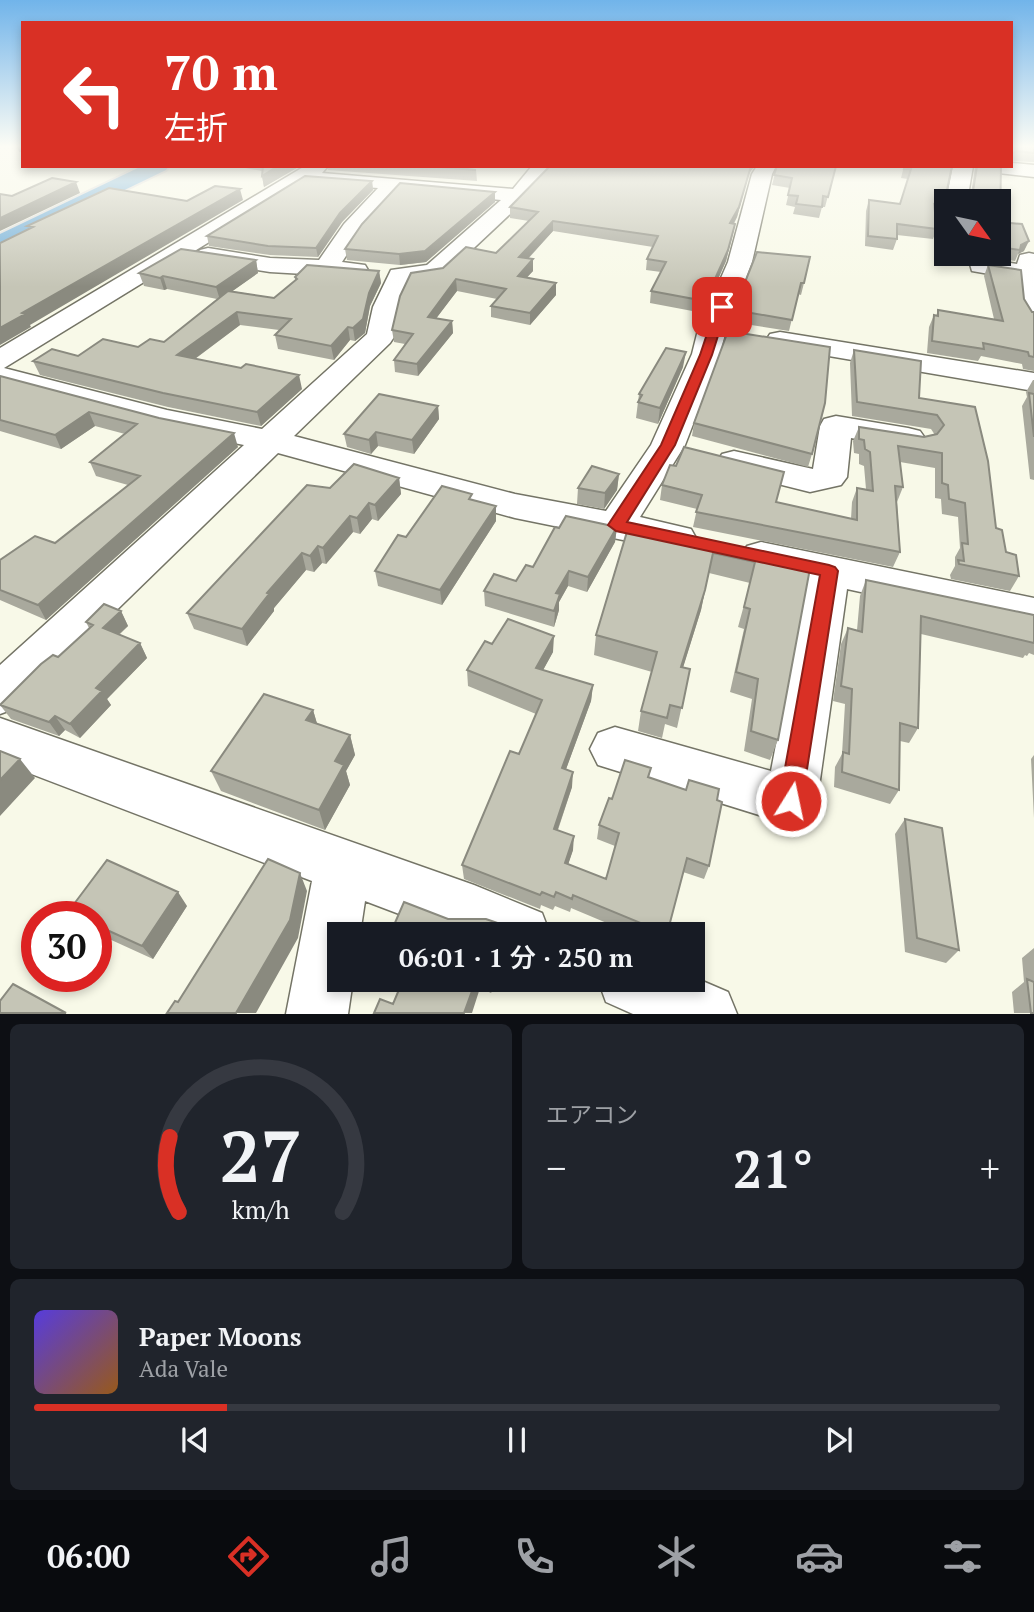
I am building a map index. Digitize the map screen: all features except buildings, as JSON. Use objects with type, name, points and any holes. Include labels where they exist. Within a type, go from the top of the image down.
[{"type":"highway","points":[[0,233],[86,192]]},
{"type":"highway","points":[[0,243],[105,192]]},
{"type":"street","points":[[0,360],[277,192]]},
{"type":"street","points":[[326,268],[352,229],[386,192]]},
{"type":"street","points":[[492,192],[518,196]]},
{"type":"street","points":[[183,251],[270,265],[400,275],[434,272],[521,192]]},
{"type":"street","points":[[616,525],[690,451],[734,346],[740,262],[757,192]]},
{"type":"street","points":[[981,266],[1029,266],[1034,311]]},
{"type":"street","points":[[0,694],[269,440],[330,387],[380,337],[386,307],[400,275]]},
{"type":"street","points":[[734,346],[869,378]]},
{"type":"street","points":[[734,346],[1034,382]]},
{"type":"street","points":[[0,376],[165,419],[269,440],[515,506],[1034,614]]},
{"type":"street","points":[[690,451],[810,481],[829,477],[836,426],[918,439]]},
{"type":"street","points":[[615,749],[791,801],[829,571]]},
{"type":"street","points":[[0,740],[489,922]]},
{"type":"street","points":[[317,1013],[342,866]]},
{"type":"street","points":[[656,992],[706,1013]]},
{"type":"route","points":[[722,307],[712,330],[706,355],[668,445],[616,525],[829,571],[791,801]]}]
